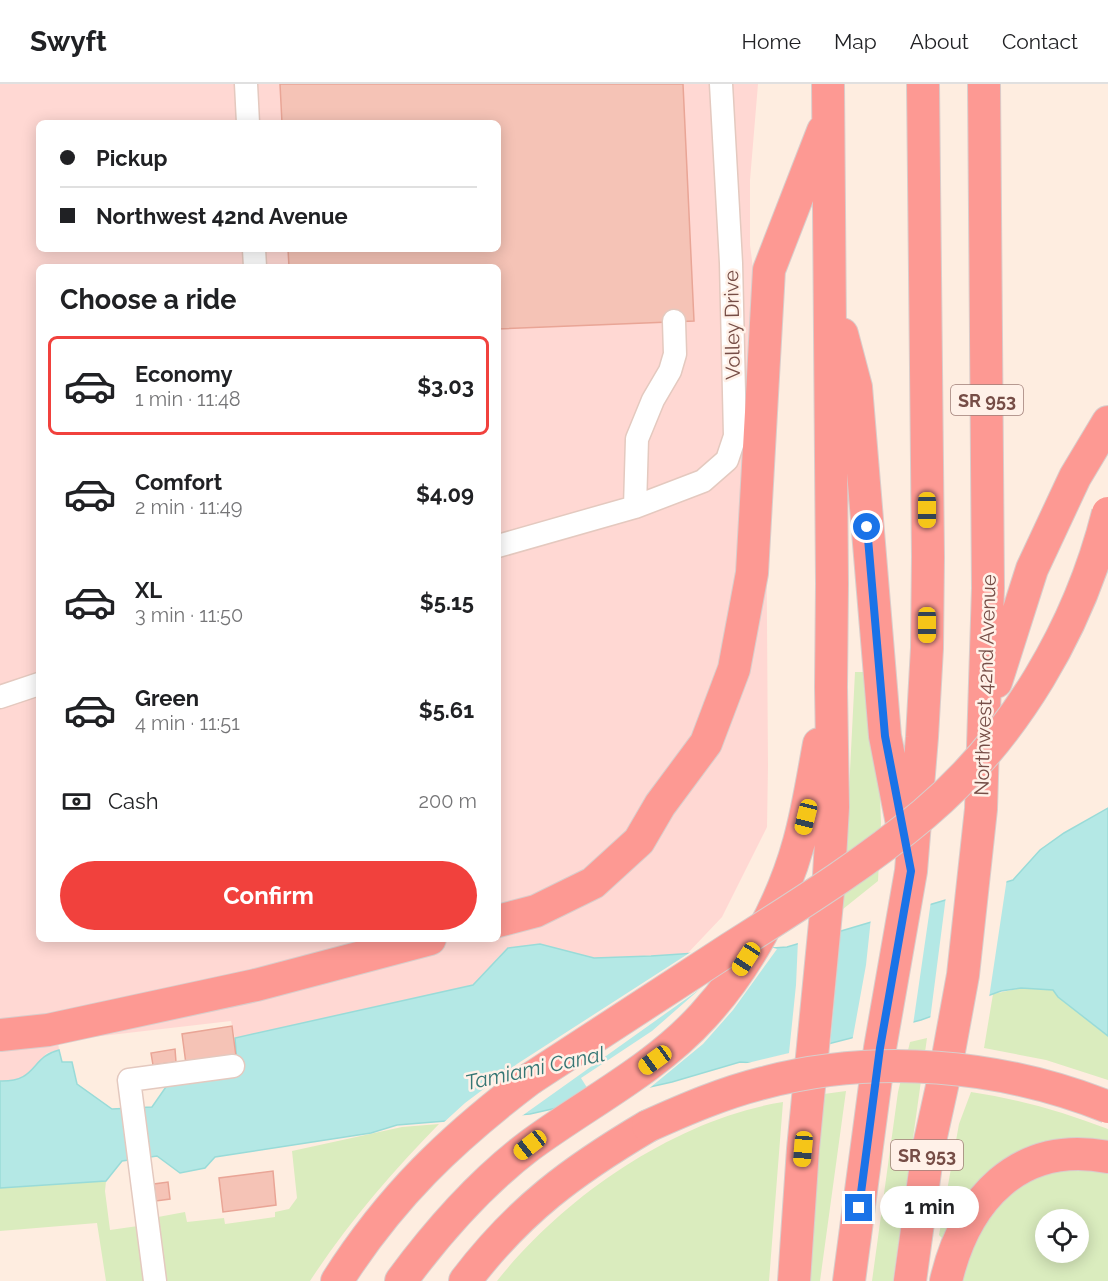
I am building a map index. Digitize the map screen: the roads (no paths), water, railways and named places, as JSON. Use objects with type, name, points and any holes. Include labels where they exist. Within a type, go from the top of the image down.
[{"type":"highway","points":[[794,1281],[798,1203],[828,892],[833,807],[828,84]]},
{"type":"highway","name":"SR 953","points":[[849,1281],[880,1048],[911,871],[922,737],[927,648],[923,84]]},
{"type":"highway","name":"Northwest 42nd Avenue","points":[[910,1281],[928,1150],[954,1030],[963,975],[978,849],[985,717],[988,576],[984,84]]},
{"type":"highway","points":[[501,920],[536,911],[593,883],[639,841],[660,805],[706,743],[734,669],[752,573],[769,270],[828,116]]},
{"type":"highway","points":[[830,286],[856,387],[885,736],[911,871]]},
{"type":"highway","points":[[985,717],[1032,569],[1075,477],[1108,422]]},
{"type":"highway","points":[[337,1281],[394,1203],[462,1132],[530,1079],[855,866],[925,813],[953,787],[1012,719],[1052,656],[1087,579],[1108,513]]},
{"type":"highway","points":[[401,1281],[451,1218],[489,1180],[530,1145],[655,1060],[689,1030],[733,979],[756,944],[774,907],[799,844],[831,687]]},
{"type":"highway","points":[[0,1035],[48,1030],[256,985],[419,942]]},
{"type":"highway","points":[[465,1281],[509,1228],[575,1171],[648,1126],[724,1094],[764,1083],[825,1071],[890,1066],[973,1071],[1058,1089],[1108,1107]]},
{"type":"highway","points":[[946,1281],[955,1248],[969,1219],[999,1182],[1025,1166],[1047,1158],[1076,1154],[1108,1157]]},
{"type":"street","points":[[246,84],[248,120]]},
{"type":"street","name":"Volley Drive","points":[[501,545],[635,507],[703,481],[728,460],[735,436],[731,263],[721,84]]},
{"type":"street","points":[[635,507],[637,439],[653,400],[670,371],[675,354],[675,321]]},
{"type":"street","points":[[0,696],[36,685]]},
{"type":"street","points":[[155,1281],[129,1080],[233,1066]]},
{"type":"water","name":"Tamiami Canal","points":[[1108,808],[1108,1036],[1058,997],[1053,990],[1021,988],[1001,991],[921,1020],[754,1063],[740,1062],[672,1082],[530,1114],[397,1125],[371,1133],[215,1157],[205,1168],[180,1173],[157,1156],[122,1161],[106,1181],[0,1188],[0,1081],[21,1078],[50,1053],[59,1050],[62,1062],[72,1062],[77,1084],[112,1109],[152,1107],[168,1084],[238,1076],[235,1038],[473,985],[508,948],[540,944],[594,958],[787,947],[1013,880],[1040,850],[1064,833]]}]
